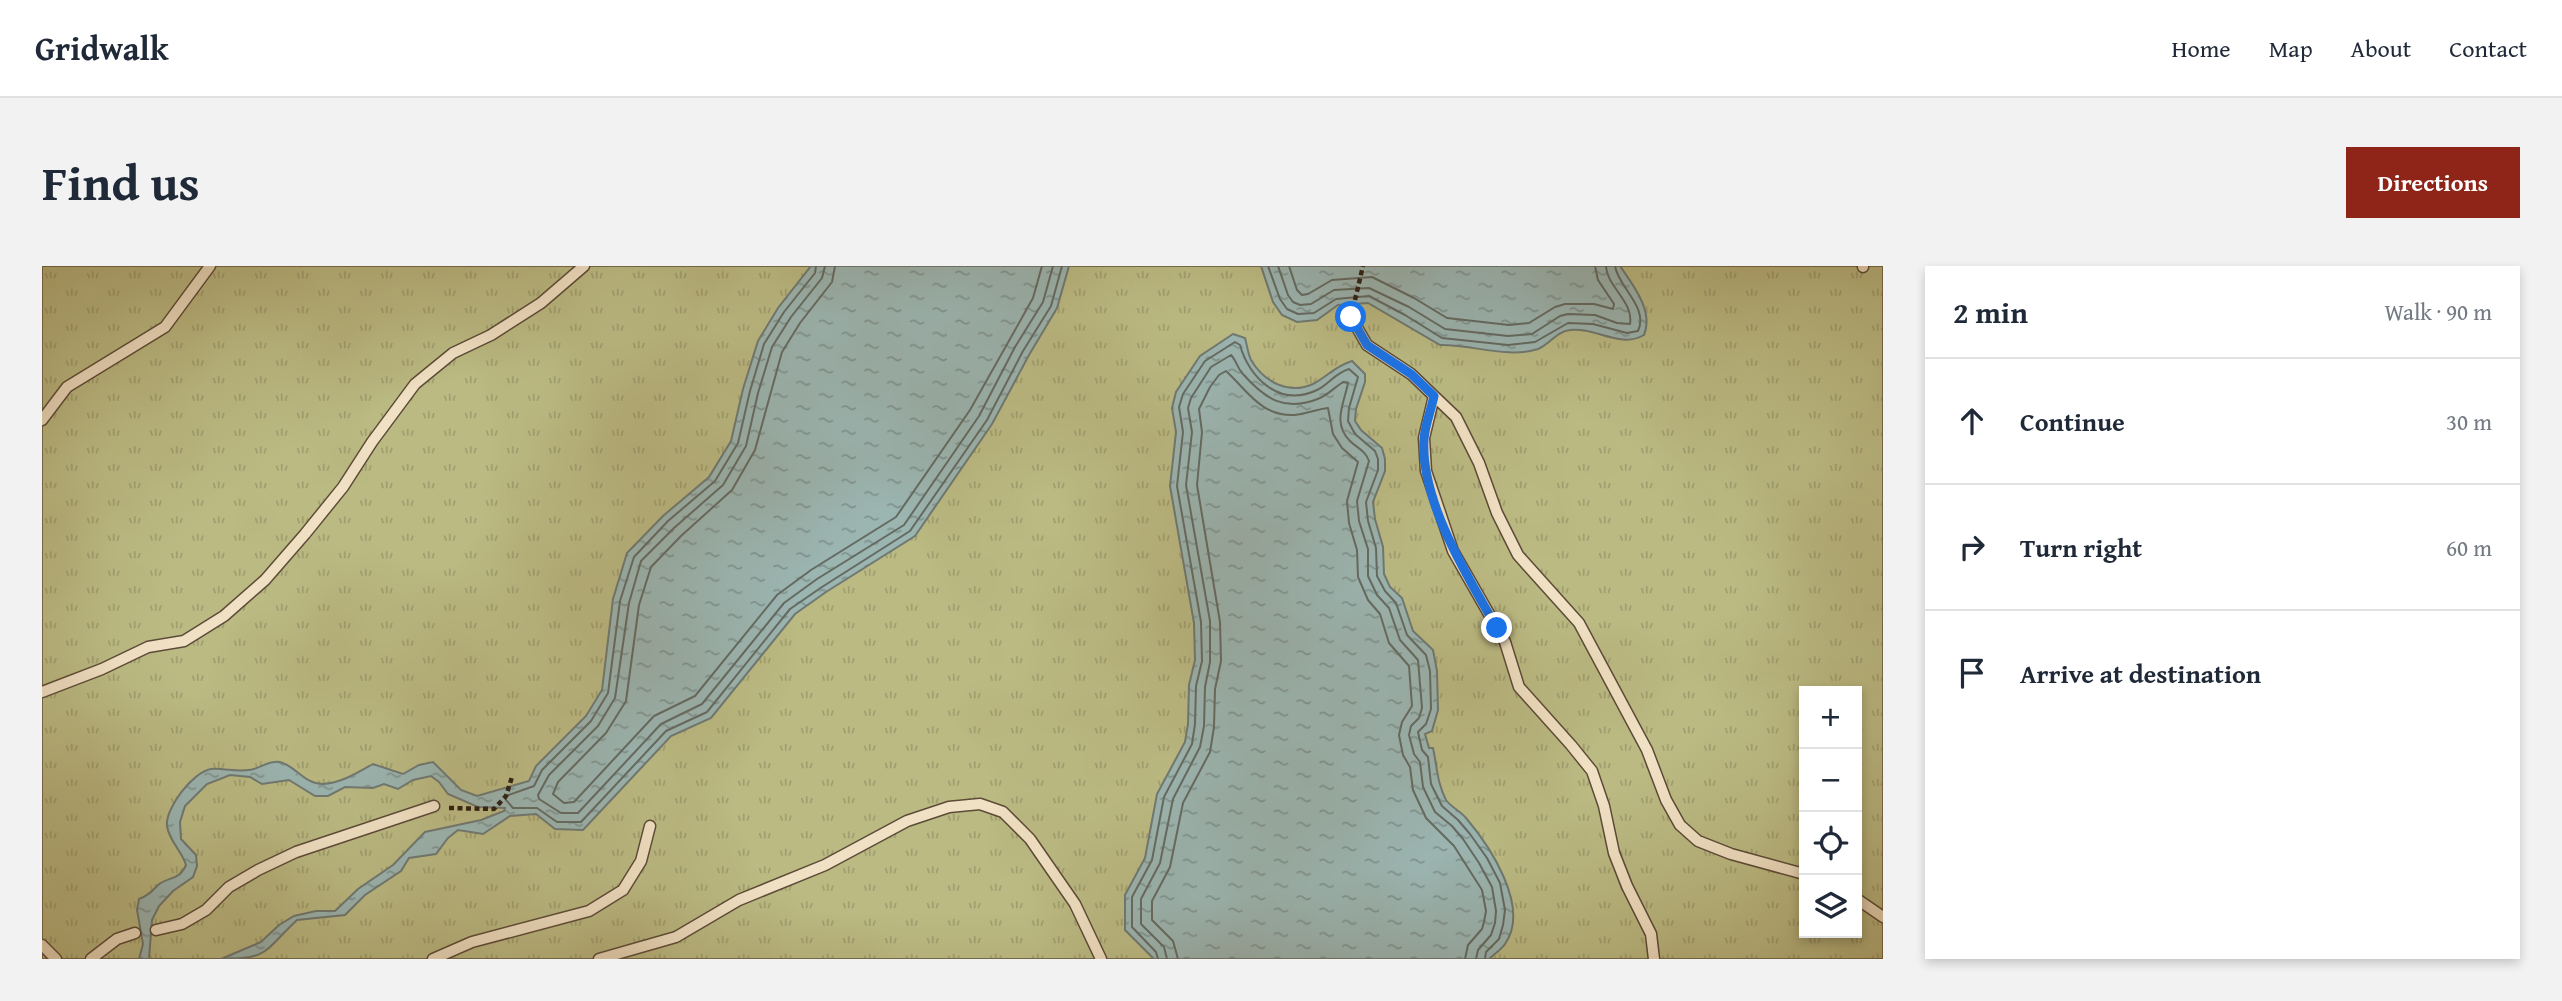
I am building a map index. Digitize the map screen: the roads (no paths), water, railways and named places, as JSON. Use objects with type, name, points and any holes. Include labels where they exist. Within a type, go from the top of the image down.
[{"type":"lane","points":[[42,420],[67,387],[165,327],[210,266]]},
{"type":"lane","points":[[42,692],[102,669],[148,647],[184,641],[224,616],[265,580],[305,534],[343,487],[415,384],[453,353],[491,335],[541,303],[584,266]]},
{"type":"lane","points":[[1351,317],[1367,345],[1411,374],[1456,417],[1479,463],[1497,513],[1517,555],[1579,623],[1647,750],[1666,800],[1680,825],[1698,841],[1799,873]]},
{"type":"lane","points":[[1434,396],[1424,438],[1426,471],[1445,529],[1454,551],[1505,642],[1519,687],[1592,771],[1604,806],[1614,853],[1651,934],[1654,959]]},
{"type":"lane","points":[[599,959],[676,937],[739,900],[825,865],[907,821],[948,807],[980,804],[1003,812],[1030,839],[1075,904],[1101,959]]},
{"type":"lane","points":[[156,930],[182,924],[206,910],[229,887],[257,870],[296,852],[434,806]]},
{"type":"lane","points":[[433,959],[472,942],[589,911],[623,890],[641,861],[650,826]]},
{"type":"lane","points":[[1862,902],[1883,916]]},
{"type":"lane","points":[[91,959],[117,939],[135,933]]},
{"type":"lane","points":[[42,945],[56,959]]},
{"type":"water","points":[[811,266],[1069,266],[1057,308],[992,424],[915,536],[795,614],[711,718],[671,736],[583,830],[555,829],[536,814],[510,816],[483,834],[458,830],[436,854],[409,858],[401,871],[365,895],[345,915],[297,920],[271,946],[257,955],[221,959],[261,942],[279,925],[294,916],[316,911],[335,911],[358,889],[393,865],[425,832],[481,820],[504,811],[505,808],[478,807],[448,794],[431,776],[413,780],[398,789],[384,784],[373,788],[345,787],[328,796],[315,796],[289,780],[262,784],[250,777],[230,775],[207,784],[185,806],[180,822],[181,839],[196,855],[197,866],[193,877],[173,891],[159,906],[152,920],[149,959],[139,959],[143,944],[137,910],[139,899],[162,882],[177,876],[186,865],[168,831],[168,819],[175,801],[196,777],[204,772],[211,769],[249,770],[280,762],[305,778],[323,784],[343,780],[373,764],[403,774],[419,765],[433,762],[461,790],[477,796],[529,781],[536,766],[586,716],[602,690],[613,599],[627,553],[663,516],[709,477],[731,441],[758,341],[778,308]]},
{"type":"water","points":[[1261,266],[1620,266],[1641,299],[1646,326],[1644,335],[1626,340],[1589,331],[1565,331],[1542,347],[1526,352],[1440,345],[1368,303],[1338,305],[1317,320],[1297,322],[1282,315],[1273,302]]},
{"type":"water","points":[[1233,334],[1245,338],[1251,360],[1263,375],[1286,387],[1313,384],[1352,361],[1365,374],[1355,421],[1361,430],[1382,448],[1385,459],[1385,471],[1373,502],[1383,547],[1384,574],[1390,587],[1402,598],[1413,631],[1433,650],[1437,671],[1438,710],[1432,731],[1425,734],[1429,748],[1433,748],[1439,781],[1446,800],[1466,818],[1485,844],[1504,877],[1510,895],[1512,929],[1503,946],[1489,959],[1154,959],[1125,930],[1125,895],[1145,858],[1157,794],[1185,742],[1189,685],[1195,660],[1194,623],[1170,486],[1176,432],[1172,408],[1176,392],[1200,356]]}]
